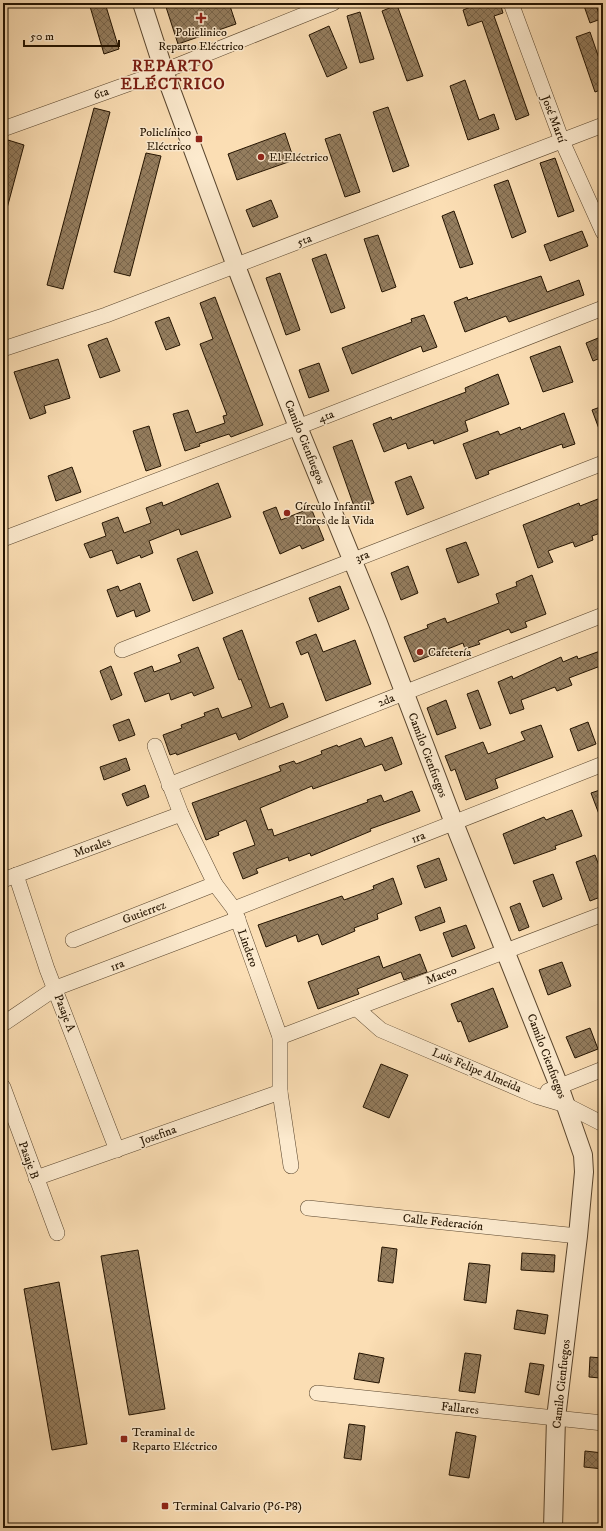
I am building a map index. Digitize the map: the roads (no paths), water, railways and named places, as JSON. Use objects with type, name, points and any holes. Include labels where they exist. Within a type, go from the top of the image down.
[{"type":"street","name":"Camilo Cienfuegos","points":[[142,3],[164,70],[236,266],[298,427],[353,560],[454,823],[559,1086],[584,1155],[584,1172],[578,1236],[556,1418],[553,1528]]},
{"type":"street","name":"6ta","points":[[3,129],[164,70],[333,3]]},
{"type":"street","name":"José Martí","points":[[511,3],[562,141],[603,232]]},
{"type":"street","name":"5ta","points":[[3,349],[106,315],[603,125]]},
{"type":"street","name":"4ta","points":[[3,539],[298,427],[603,308]]},
{"type":"street","name":"3ra","points":[[122,650],[603,463]]},
{"type":"street","name":"2da","points":[[169,785],[603,615]]},
{"type":"street","name":"Lindero","points":[[155,746],[181,814],[215,884],[236,914],[280,1037],[280,1092],[291,1166]]},
{"type":"street","name":"1ra","points":[[3,1024],[56,988],[454,823],[603,764]]},
{"type":"street","name":"Morales","points":[[10,878],[181,814]]},
{"type":"street","name":"Pasaje A","points":[[10,878],[56,988],[117,1150]]},
{"type":"street","name":"Gutierrez","points":[[72,940],[215,884]]},
{"type":"street","name":"Maceo","points":[[280,1037],[603,914]]},
{"type":"street","name":"Luis Felipe Almeida","points":[[356,1008],[381,1030],[536,1096],[566,1105],[603,1124]]},
{"type":"street","points":[[536,1096],[603,1069]]},
{"type":"street","name":"Pasaje B","points":[[3,1087],[56,1233]]},
{"type":"street","name":"Josefina","points":[[36,1178],[280,1092]]},
{"type":"street","name":"Calle Federación","points":[[308,1208],[578,1236]]},
{"type":"street","name":"Fallares","points":[[317,1394],[603,1423]]},
{"type":"place","name":"Policlinico Reparto Eléctrico","points":[[201,18]]},
{"type":"place","name":"Policlínico Eléctrico","points":[[199,139]]},
{"type":"place","name":"El Eléctrico","points":[[261,157]]},
{"type":"place","name":"Círculo Infantil Flores de la Vida","points":[[287,513]]},
{"type":"place","name":"Cafetería","points":[[420,652]]},
{"type":"place","name":"Teraminal de Reparto Eléctrico","points":[[124,1439]]},
{"type":"place","name":"Terminal Calvario (P6-P8)","points":[[165,1506]]},
{"type":"district","name":"REPARTO ELÉCTRICO","points":[[173,74]]}]
